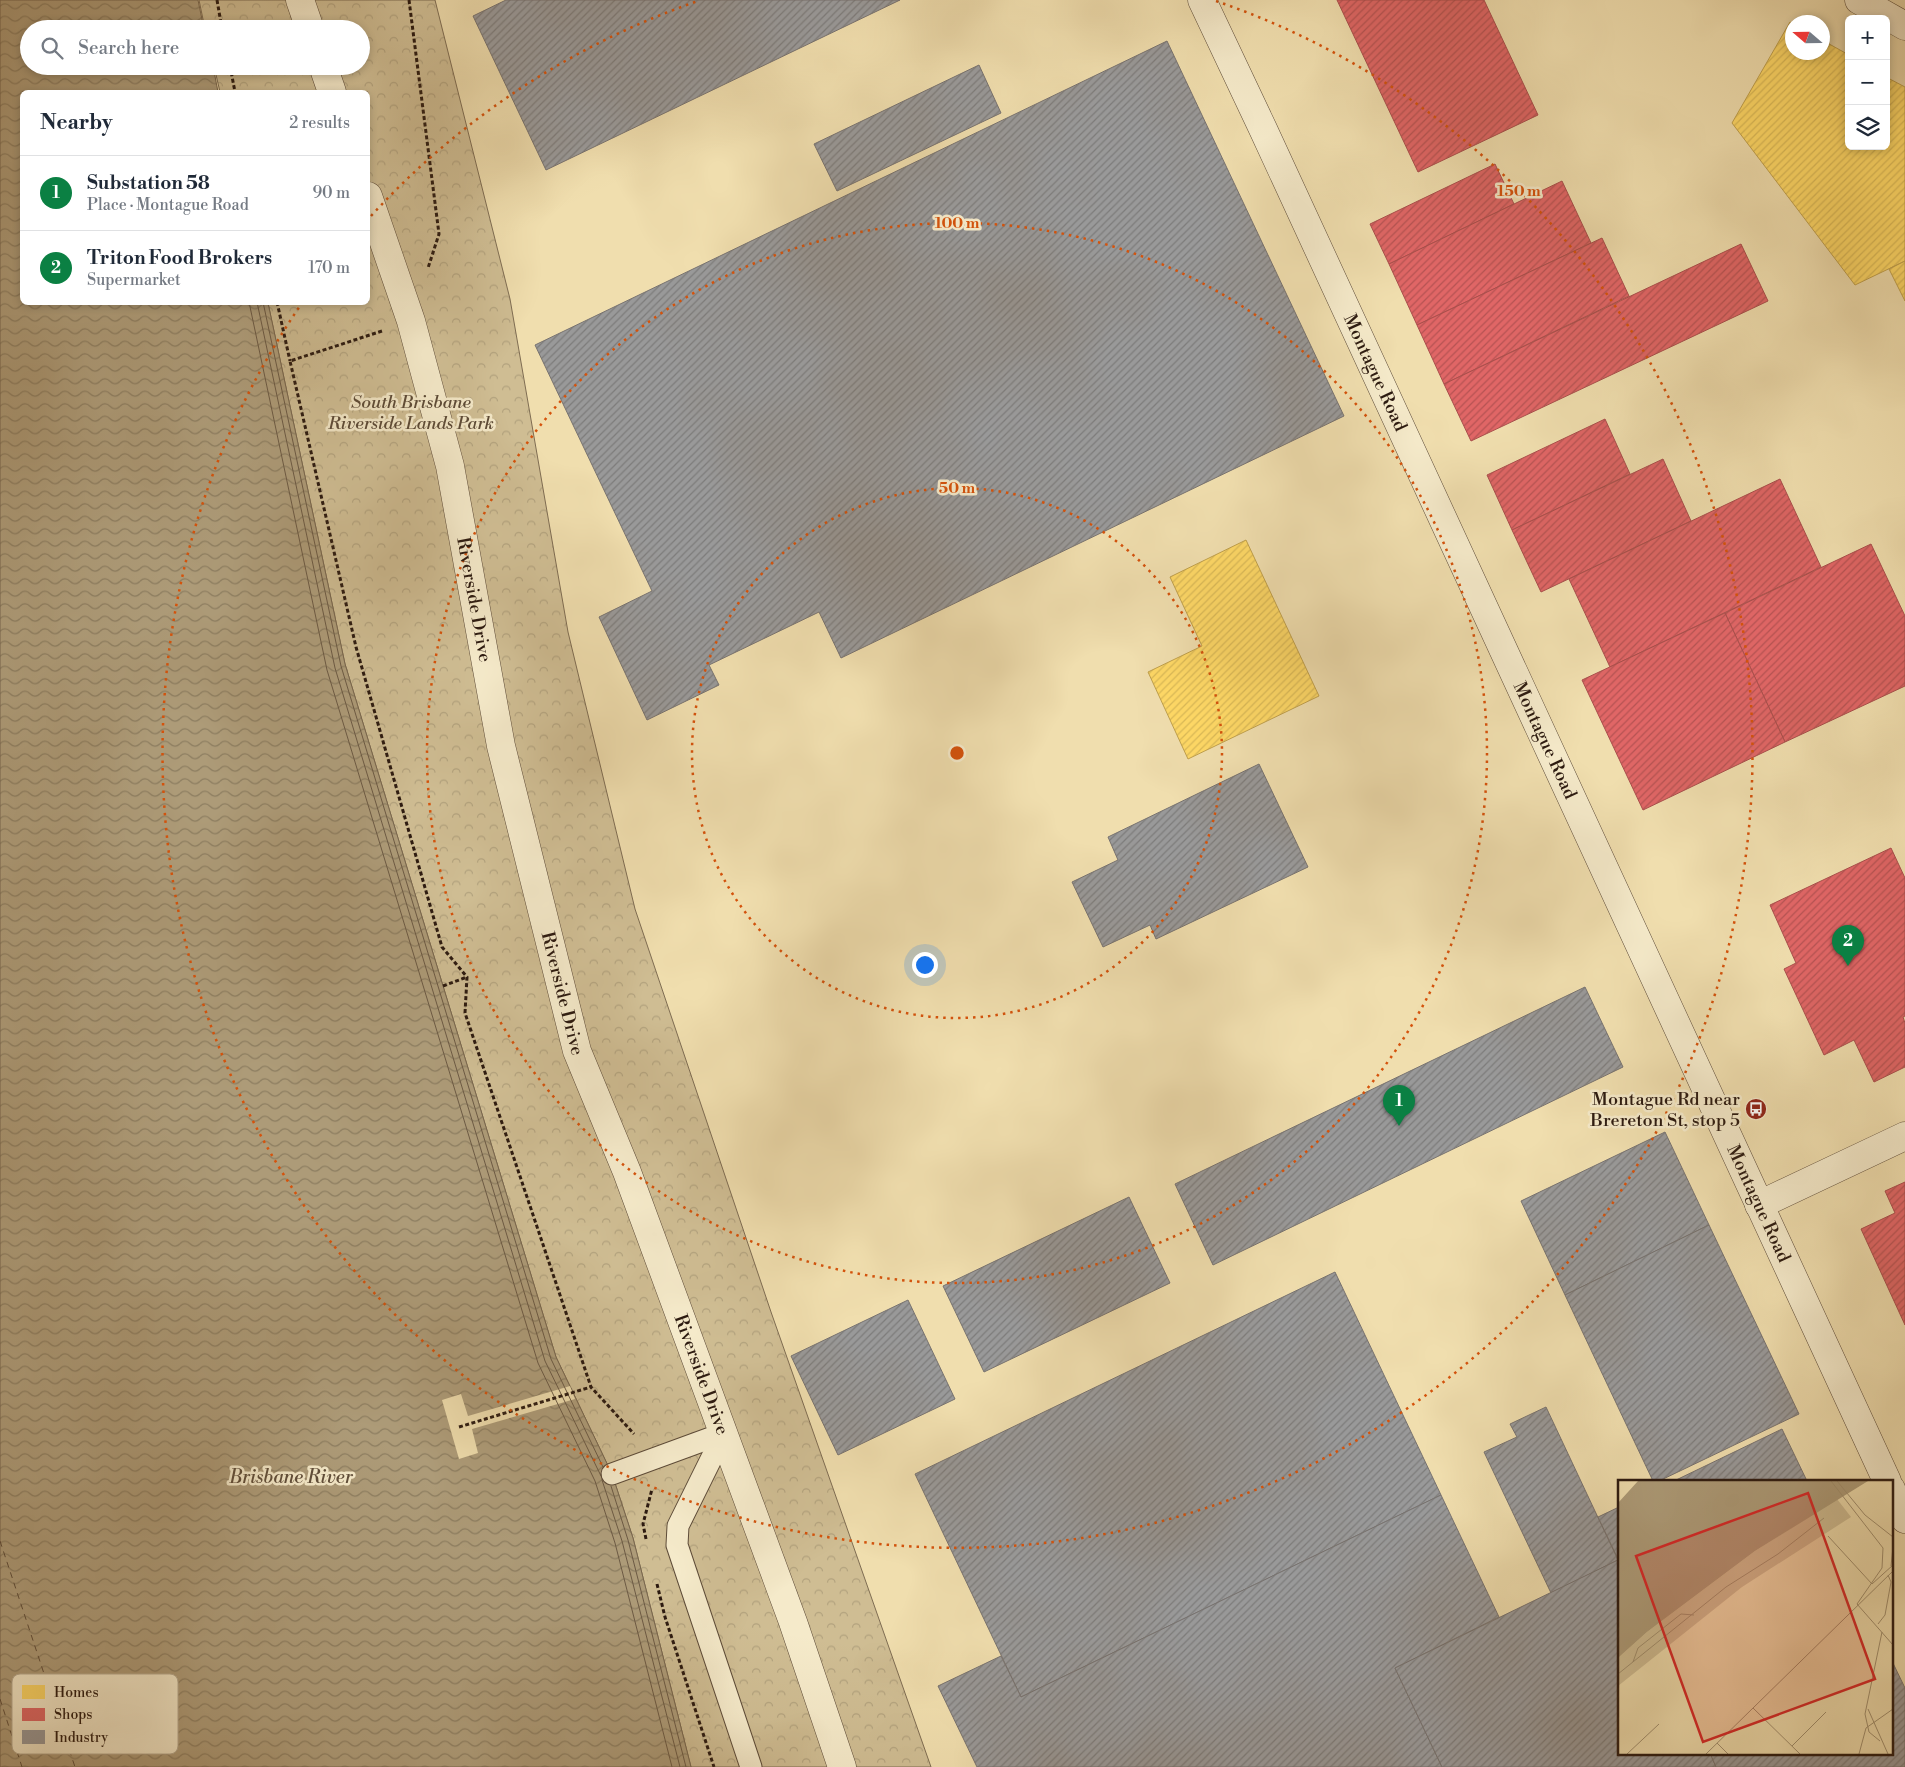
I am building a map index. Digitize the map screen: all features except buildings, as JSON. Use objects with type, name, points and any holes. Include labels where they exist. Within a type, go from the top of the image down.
[{"type":"street","points":[[300,0],[307,20]]},
{"type":"street","name":"Montague Road","points":[[1202,0],[1272,147],[1887,1480]]},
{"type":"street","points":[[1859,0],[1905,26]]},
{"type":"street","points":[[326,75],[331,90]]},
{"type":"street","name":"Riverside Drive","points":[[370,202],[411,321],[450,466],[501,746],[577,1051],[627,1172],[724,1433],[793,1622],[842,1767]]},
{"type":"street","points":[[1759,1205],[1905,1136]]},
{"type":"street","points":[[1892,1491],[1905,1519]]},
{"type":"lane","points":[[612,1474],[724,1433]]},
{"type":"lane","points":[[724,1433],[678,1526],[677,1545],[751,1767]]},
{"type":"path","points":[[217,0],[220,20]]},
{"type":"path","points":[[409,0],[439,234],[428,269]]},
{"type":"path","points":[[232,75],[235,90]]},
{"type":"path","points":[[279,305],[356,648],[442,947],[467,977],[465,1013],[591,1387],[635,1436]]},
{"type":"path","points":[[290,361],[411,321]]},
{"type":"path","points":[[443,986],[467,977]]},
{"type":"path","points":[[459,1427],[591,1387]]},
{"type":"green space","name":"South Brisbane Riverside Lands Park","points":[[199,0],[435,0],[510,299],[568,632],[635,909],[771,1312],[931,1767],[691,1767],[633,1538],[612,1474],[556,1357],[345,664],[268,305],[370,305],[370,90],[220,90],[216,75],[370,75],[370,20],[203,20]]},
{"type":"water","name":"Brisbane River","points":[[0,0],[198,0],[202,20],[20,20],[20,75],[215,75],[218,90],[20,90],[20,305],[268,305],[345,664],[556,1357],[612,1474],[633,1538],[691,1767],[0,1767]]},
{"type":"pier","points":[[570,1386],[575,1399],[472,1429],[478,1453],[459,1459],[442,1400],[461,1394],[468,1416]]},
{"type":"ferry route","points":[[0,1541],[44,1674]]},
{"type":"ferry route","points":[[0,1699],[12,1736]]},
{"type":"ferry route","points":[[18,1754],[22,1767]]},
{"type":"ferry route","points":[[71,1754],[75,1767]]},
{"type":"place","name":"Triton Food Brokers","points":[[1848,966]]},
{"type":"place","name":"Montague Rd near Brereton St, stop 5","points":[[1756,1109]]},
{"type":"place","name":"Substation 58","points":[[1399,1126]]}]
